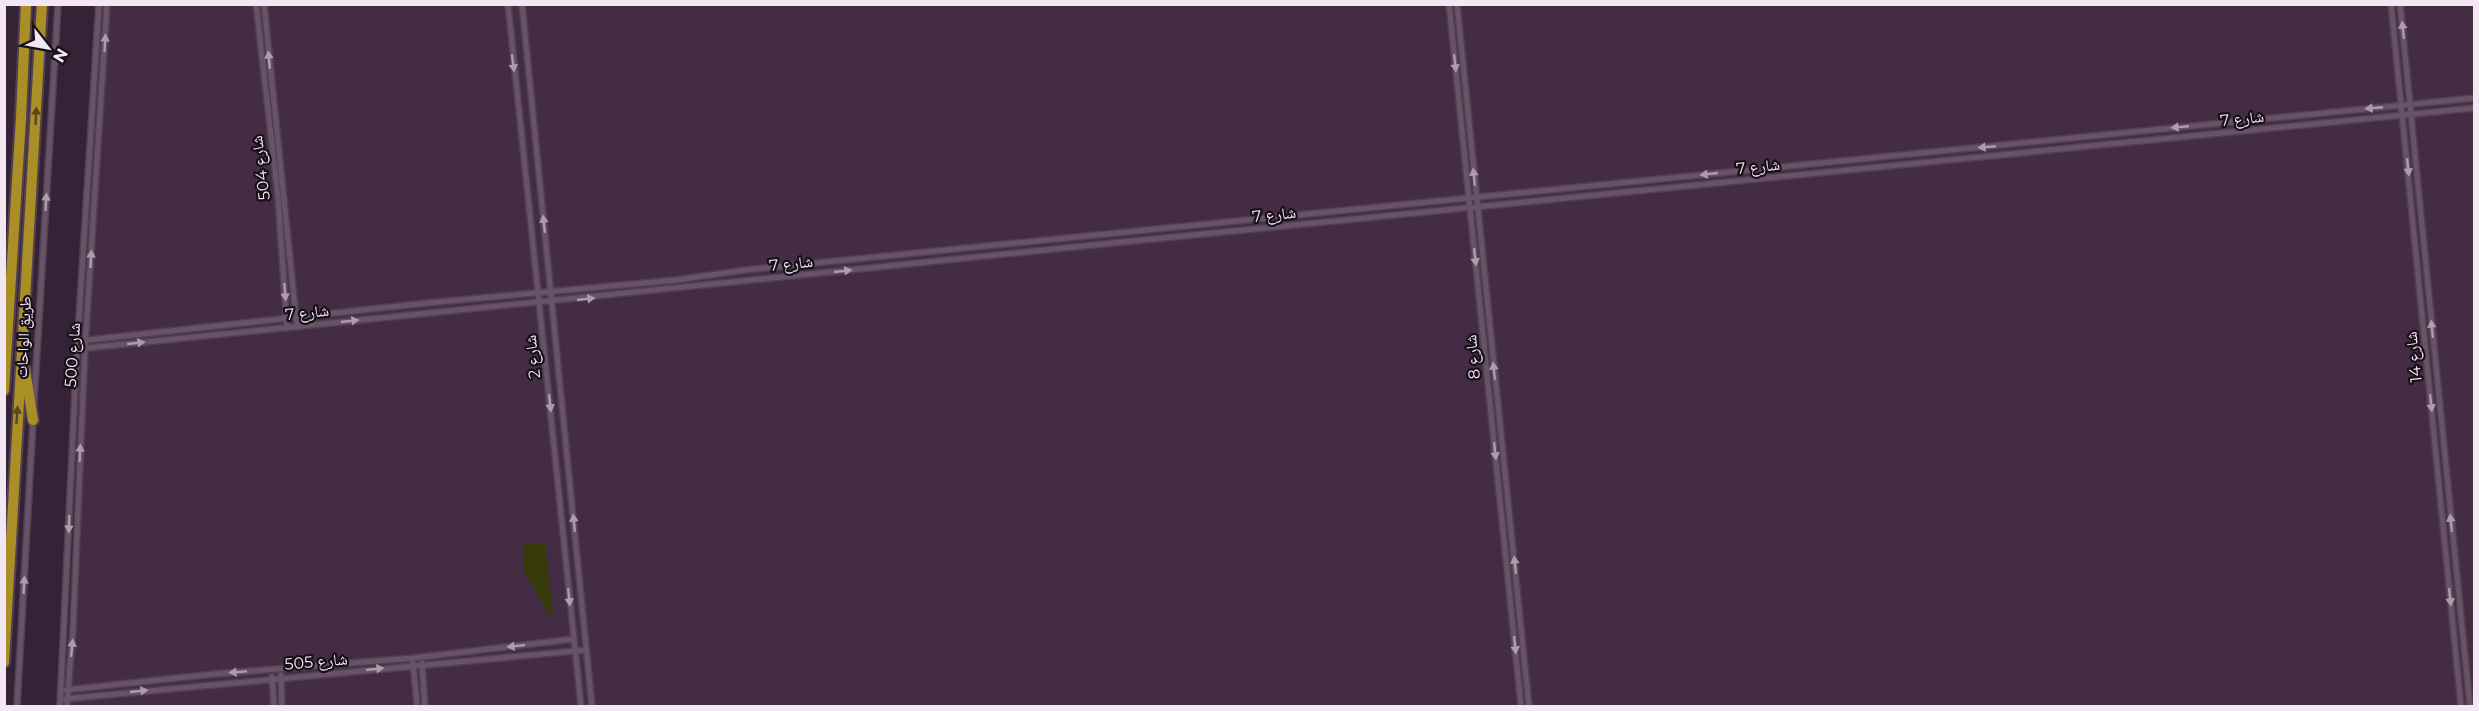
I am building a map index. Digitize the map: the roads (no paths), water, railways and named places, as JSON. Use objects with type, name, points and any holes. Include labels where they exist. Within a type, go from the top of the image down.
[{"type":"highway","name":"طريق الواحات","points":[[4,390],[26,4]]},
{"type":"highway","name":"طريق الواحات","points":[[4,662],[42,4]]},
{"type":"highway","points":[[21,351],[33,420]]},
{"type":"street","name":"طريق الواحات","points":[[17,706],[58,4]]},
{"type":"street","name":"شارع 500","points":[[67,706],[74,629],[85,348],[95,207],[99,4]]},
{"type":"street","name":"شارع 500","points":[[60,703],[77,349],[87,207],[95,147],[107,4]]},
{"type":"street","name":"شارع 504","points":[[256,4],[291,264],[297,327]]},
{"type":"street","name":"شارع 504","points":[[264,4],[287,328]]},
{"type":"street","name":"شارع 2","points":[[508,4],[581,706]]},
{"type":"street","name":"شارع 2","points":[[522,4],[592,706]]},
{"type":"street","name":"شارع 8","points":[[1449,4],[1521,706]]},
{"type":"street","name":"شارع 8","points":[[1457,4],[1529,706]]},
{"type":"street","name":"شارع 14","points":[[2391,4],[2461,706]]},
{"type":"street","name":"شارع 14","points":[[2400,4],[2470,706]]},
{"type":"street","points":[[511,41],[525,40]]},
{"type":"street","name":"شارع 7","points":[[78,341],[295,317],[550,293],[745,270],[2475,98]]},
{"type":"street","name":"شارع 7","points":[[77,349],[2475,108]]},
{"type":"street","points":[[87,207],[95,207]]},
{"type":"street","points":[[284,265],[291,264]]},
{"type":"street","points":[[81,290],[90,290]]},
{"type":"street","name":"شارع 505","points":[[60,690],[280,668],[413,658],[574,639]]},
{"type":"street","name":"شارع 505","points":[[60,703],[67,698],[586,650]]},
{"type":"street","points":[[421,656],[424,706]]},
{"type":"street","points":[[413,658],[417,706]]},
{"type":"street","points":[[280,668],[282,706]]},
{"type":"street","points":[[271,669],[274,706]]}]
